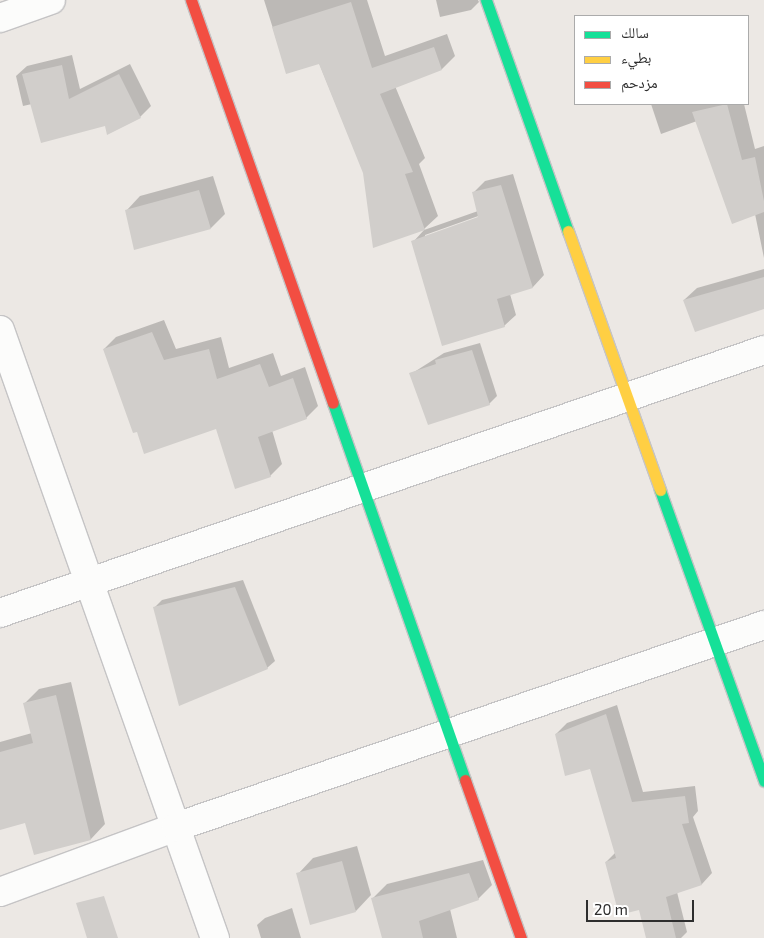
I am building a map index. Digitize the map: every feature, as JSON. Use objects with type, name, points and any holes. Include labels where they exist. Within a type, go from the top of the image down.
[{"type":"street","points":[[0,18],[52,0]]},
{"type":"street","points":[[191,0],[521,938]]},
{"type":"street","points":[[486,0],[764,781]]},
{"type":"street","points":[[0,330],[215,938]]},
{"type":"street","points":[[0,613],[362,486],[764,350]]},
{"type":"street","points":[[0,892],[176,827],[764,625]]},
{"type":"building","points":[[351,2],[372,68],[434,47],[442,70],[380,94],[413,172],[405,174],[425,230],[373,248],[363,173],[319,64],[286,74],[272,27]]},
{"type":"building","points":[[62,65],[69,99],[119,74],[141,118],[107,135],[105,126],[41,143],[22,74]]},
{"type":"building","points":[[727,105],[742,160],[755,157],[764,201],[764,212],[732,224],[692,112]]},
{"type":"building","points":[[501,185],[533,288],[497,299],[505,327],[442,346],[411,241],[478,217],[472,192]]},
{"type":"building","points":[[199,190],[211,229],[134,250],[125,210]]},
{"type":"building","points":[[764,277],[764,309],[695,332],[683,300]]},
{"type":"building","points":[[152,332],[164,360],[209,349],[217,379],[260,364],[269,387],[293,378],[307,419],[258,437],[271,477],[235,489],[216,429],[144,454],[137,432],[133,433],[103,349]]},
{"type":"building","points":[[472,350],[490,405],[428,425],[409,373],[436,364],[435,360]]},
{"type":"building","points":[[235,587],[268,669],[179,706],[153,607]]},
{"type":"building","points":[[56,695],[91,840],[34,855],[25,823],[0,830],[0,752],[33,743],[23,703]]},
{"type":"building","points":[[606,714],[632,802],[685,796],[689,823],[682,824],[702,885],[666,897],[676,938],[646,938],[639,910],[619,915],[605,862],[616,858],[590,769],[565,776],[555,734]]},
{"type":"building","points":[[342,861],[356,912],[310,925],[296,873]]},
{"type":"building","points":[[469,873],[479,900],[419,921],[423,938],[382,938],[371,898]]},
{"type":"building","points":[[104,896],[118,938],[87,938],[76,903]]},
{"type":"traffic: fast","points":[[486,0],[568,231]]},
{"type":"traffic: fast","points":[[333,403],[465,780]]},
{"type":"traffic: fast","points":[[660,490],[764,781]]},
{"type":"traffic: slow","points":[[568,231],[660,490]]},
{"type":"traffic: jam","points":[[191,0],[333,403]]},
{"type":"traffic: jam","points":[[465,780],[521,938]]}]
